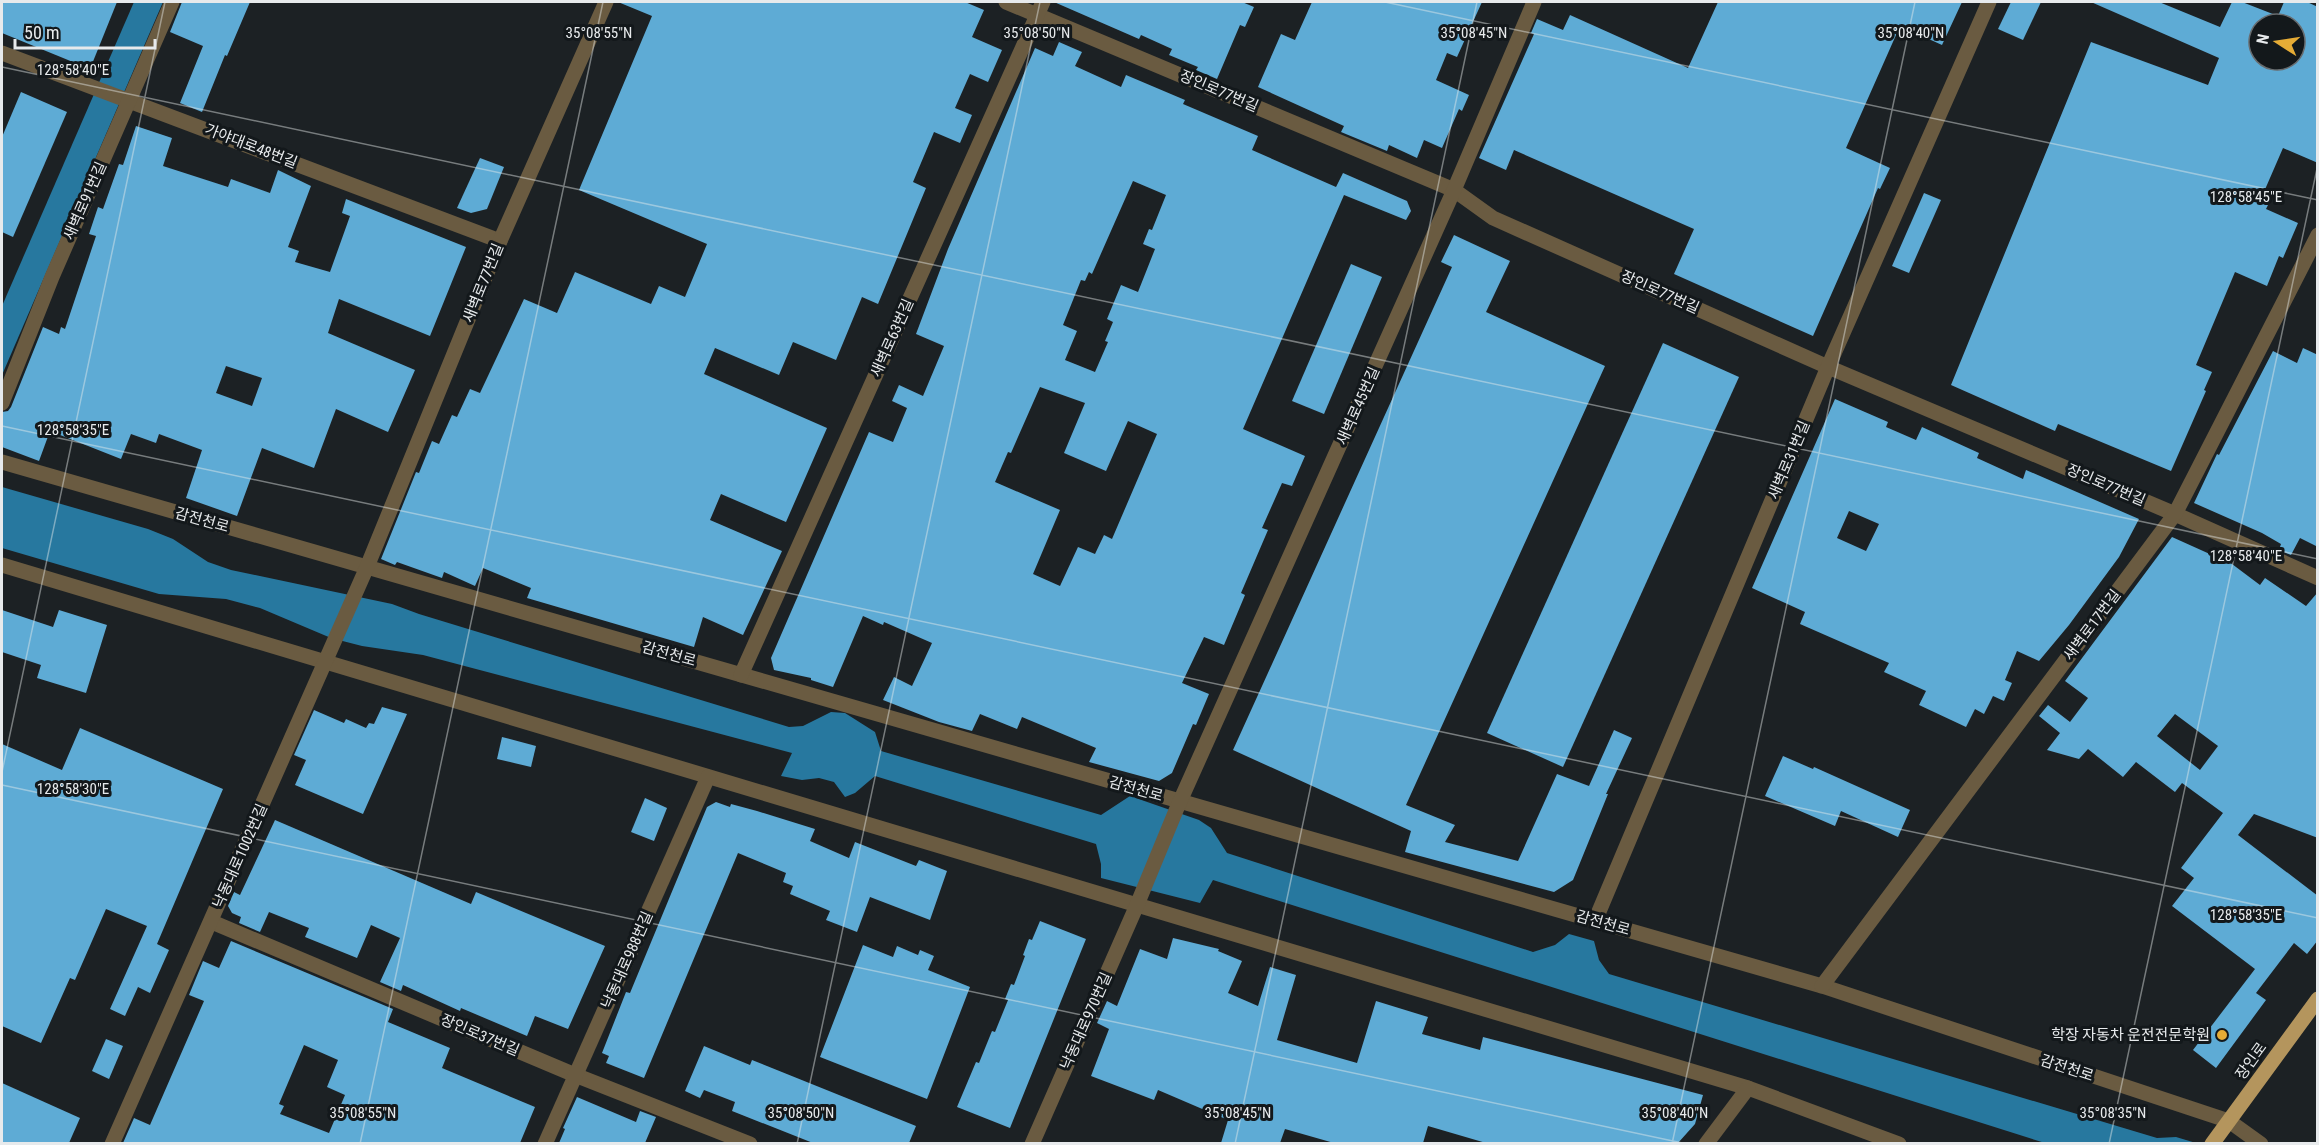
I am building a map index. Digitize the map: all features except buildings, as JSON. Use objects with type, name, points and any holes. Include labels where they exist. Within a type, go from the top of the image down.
[{"type":"main road","name":"장인로","points":[[2212,1143],[2318,999]]},
{"type":"street","name":"새벽로91번길","points":[[2,403],[52,278],[172,2]]},
{"type":"street","name":"새벽로77번길","points":[[364,573],[500,241],[606,2]]},
{"type":"street","name":"장인로77번길","points":[[1006,2],[1040,8],[1454,190],[1492,218],[1828,367],[2175,514],[2318,578]]},
{"type":"street","name":"새벽로45번길","points":[[1139,902],[1454,190],[1534,2]]},
{"type":"street","name":"새벽로31번길","points":[[1595,921],[1828,367],[1989,2]]},
{"type":"street","name":"새벽로63번길","points":[[741,675],[1040,8]]},
{"type":"street","name":"가야대로48번길","points":[[2,53],[500,241]]},
{"type":"street","name":"새벽로17번길","points":[[1822,987],[2175,514],[2318,235]]},
{"type":"street","name":"감전천로","points":[[2,462],[364,573],[741,675],[1180,805],[1822,987],[2225,1126],[2261,1143]]},
{"type":"street","points":[[2,565],[327,659],[708,777],[1139,902],[1748,1088],[1899,1143]]},
{"type":"street","name":"낙동대로1002번길","points":[[112,1143],[212,922],[364,573]]},
{"type":"street","name":"낙동대로988번길","points":[[545,1143],[708,777]]},
{"type":"street","name":"낙동대로970번길","points":[[1032,1143],[1139,902]]},
{"type":"street","name":"장인로37번길","points":[[212,922],[575,1076],[750,1143]]},
{"type":"street","points":[[1706,1143],[1748,1088]]},
{"type":"water","points":[[134,2],[163,2],[2,375],[2,306]]},
{"type":"water","points":[[2,487],[148,529],[173,539],[208,562],[231,570],[392,604],[789,727],[803,726],[831,712],[845,713],[875,732],[881,751],[1101,815],[1130,796],[1199,820],[1211,828],[1227,853],[1533,952],[1555,945],[1569,934],[1594,941],[1599,960],[1609,974],[2157,1138],[2176,1137],[2196,1143],[2045,1143],[1213,880],[1200,903],[1101,878],[1101,864],[1096,844],[875,776],[855,793],[845,797],[834,782],[819,778],[802,780],[781,776],[792,753],[423,655],[362,646],[331,638],[260,608],[226,599],[159,594],[2,548]]},
{"type":"place","name":"학장 자동차 운전전문학원","points":[[2222,1035]]}]
